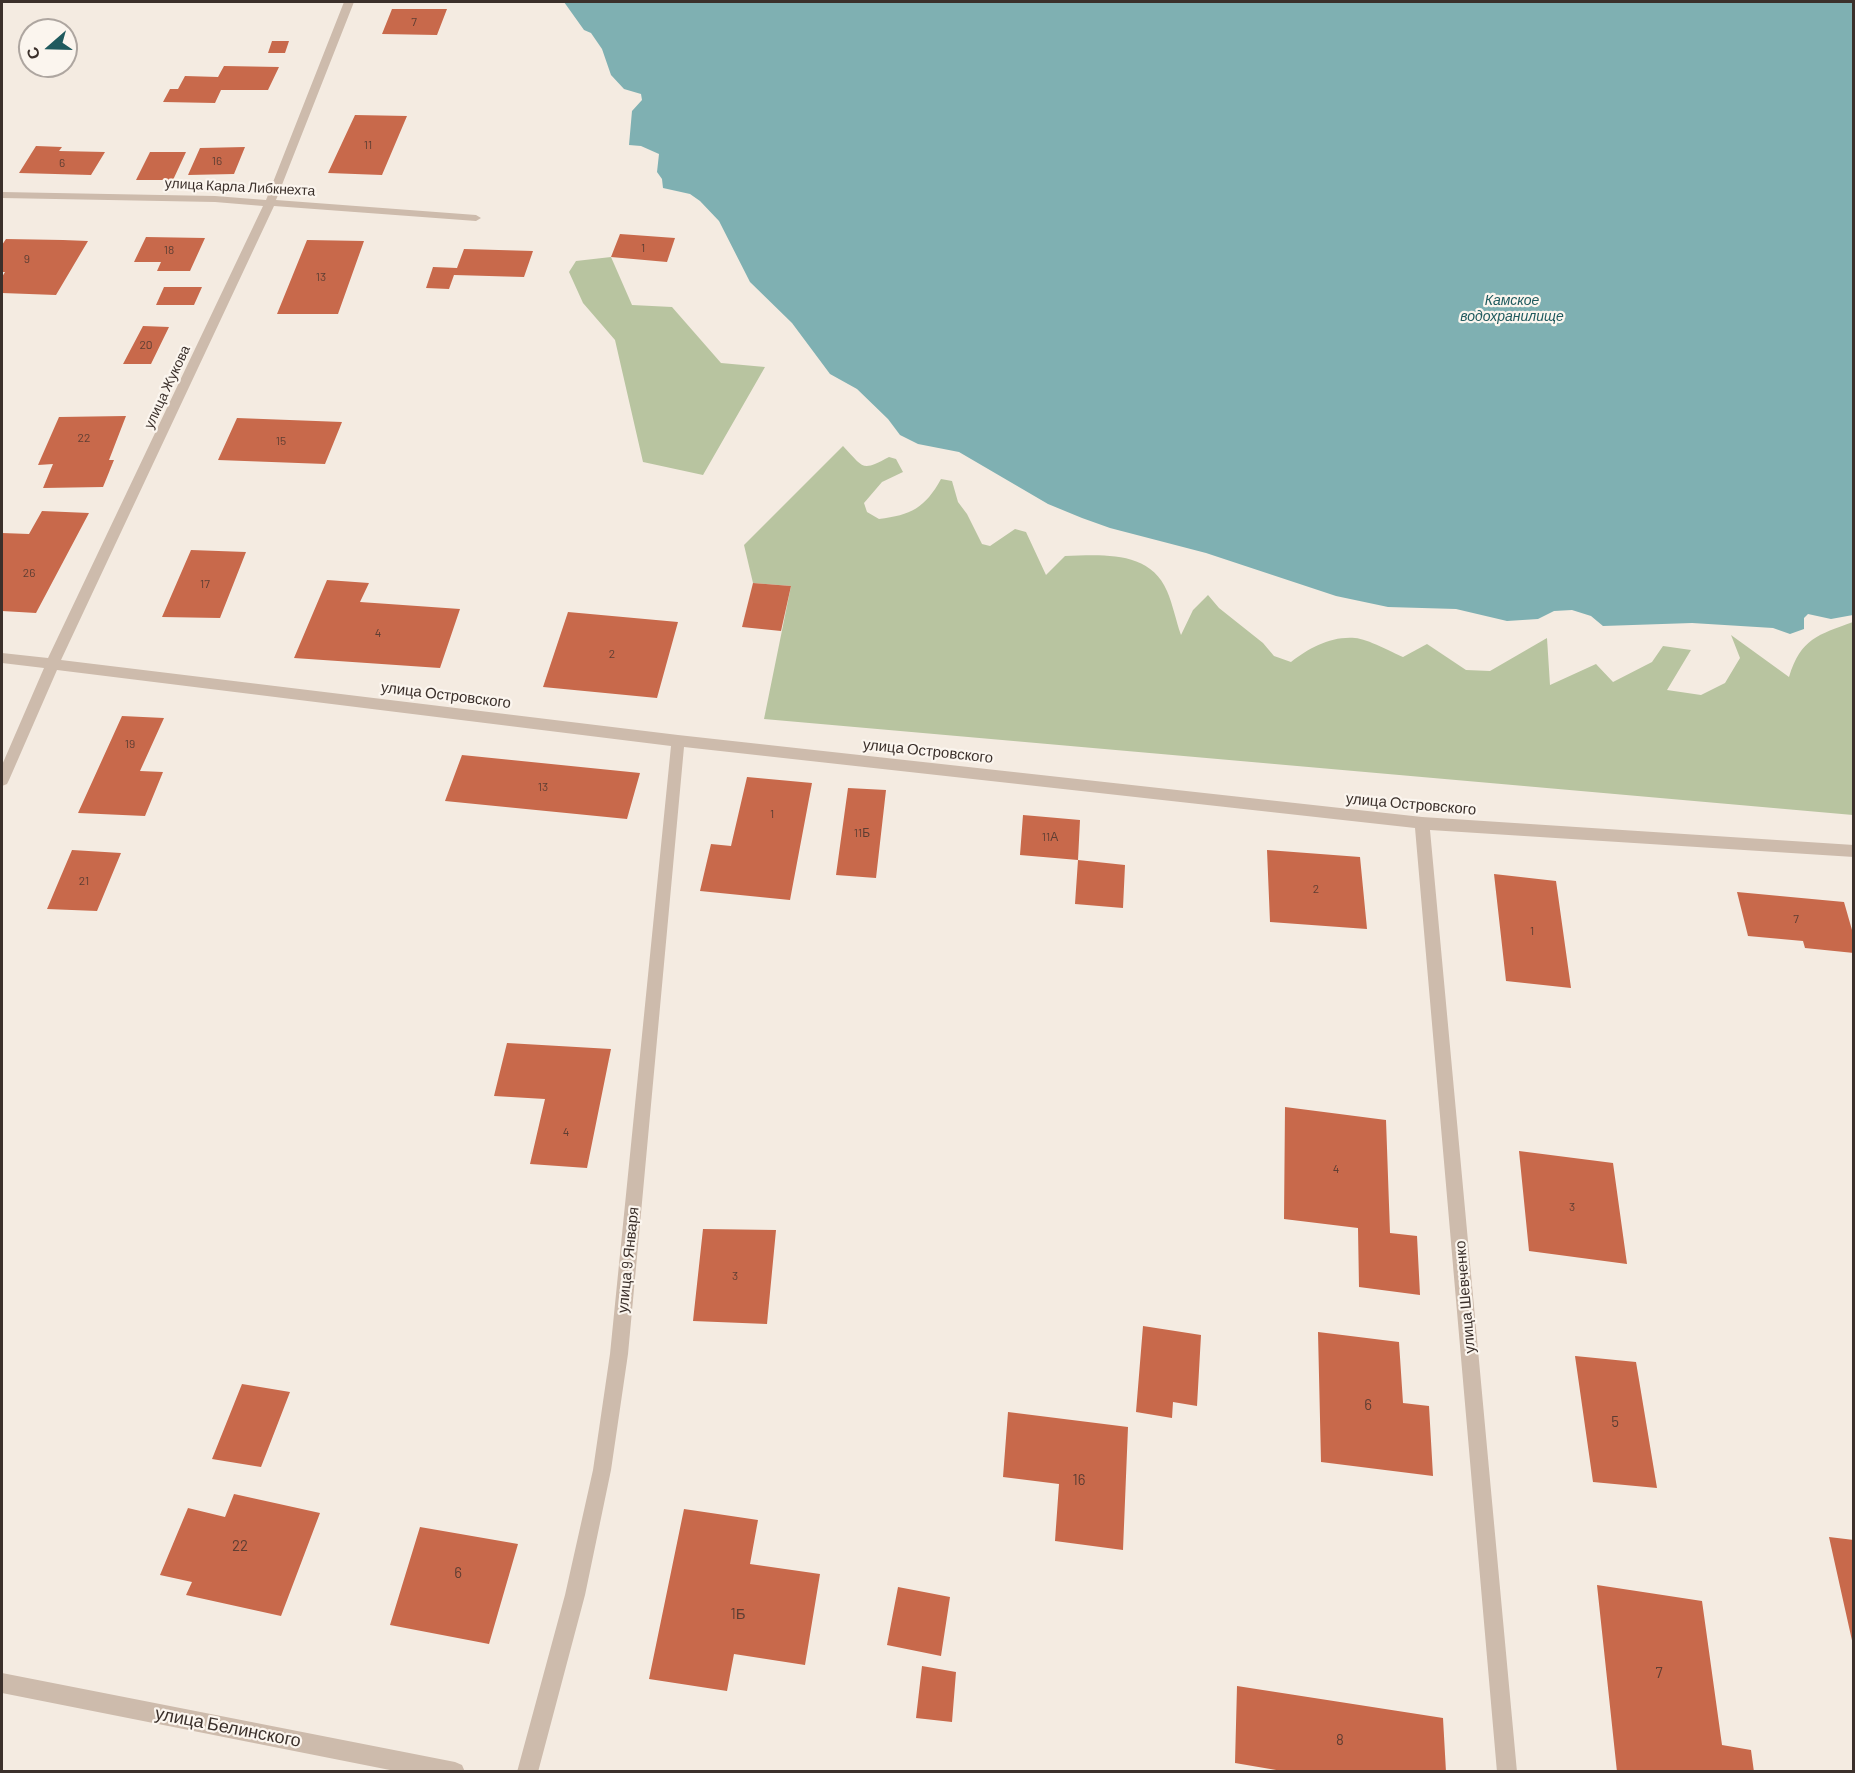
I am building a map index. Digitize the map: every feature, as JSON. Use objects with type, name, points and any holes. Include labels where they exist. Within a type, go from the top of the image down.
[{"type":"street","name":"улица Жукова","points":[[2,780],[53,663],[270,203],[349,2]]},
{"type":"street","name":"улица Карла Либкнехта","points":[[2,195],[169,197],[476,218]]},
{"type":"street","name":"улица Островского","points":[[2,658],[678,741],[1422,824],[1854,851]]},
{"type":"street","name":"улица 9 Января","points":[[527,1772],[575,1595],[602,1470],[617,1365],[678,741]]},
{"type":"street","name":"улица Шевченко","points":[[1422,824],[1507,1772]]},
{"type":"street","name":"улица Белинского","points":[[2,1683],[455,1772]]},
{"type":"green space","points":[[611,257],[632,305],[672,307],[721,363],[765,367],[703,475],[643,462],[615,340],[583,303],[569,272],[576,261]]},
{"type":"green space","points":[[843,446],[863,465],[873,465],[889,457],[896,459],[903,472],[882,482],[864,503],[867,512],[879,519],[900,515],[916,508],[929,497],[941,479],[952,481],[958,502],[967,514],[982,544],[990,546],[1015,529],[1026,532],[1046,575],[1065,556],[1109,556],[1137,562],[1149,568],[1167,591],[1181,635],[1193,610],[1208,595],[1219,608],[1263,643],[1274,656],[1291,662],[1305,652],[1329,641],[1355,638],[1373,643],[1403,657],[1427,644],[1466,670],[1490,671],[1547,638],[1550,685],[1596,664],[1613,682],[1652,662],[1663,646],[1691,650],[1667,690],[1701,695],[1725,683],[1740,658],[1731,635],[1789,677],[1805,646],[1821,635],[1853,622],[1853,815],[764,719],[791,586],[753,583],[744,545]]},
{"type":"water","name":"Камское водохранилище","points":[[564,2],[1853,2],[1853,615],[1831,619],[1808,614],[1804,618],[1804,629],[1790,634],[1773,628],[1692,623],[1603,626],[1591,616],[1572,610],[1554,611],[1538,619],[1507,621],[1456,609],[1388,607],[1336,596],[1206,553],[1110,528],[1048,504],[959,452],[918,444],[900,435],[888,419],[857,389],[830,374],[792,323],[750,282],[719,221],[700,201],[690,194],[663,188],[662,179],[657,172],[659,154],[641,146],[629,145],[632,111],[642,100],[641,94],[624,89],[611,75],[602,49],[591,33],[584,30]]},
{"type":"building","points":[[392,9],[447,9],[437,35],[382,34]]},
{"type":"building","points":[[272,41],[289,41],[285,53],[268,53]]},
{"type":"building","points":[[224,66],[279,67],[268,90],[221,90],[215,103],[163,102],[170,89],[178,89],[185,76],[218,77]]},
{"type":"building","points":[[355,115],[407,116],[382,175],[328,173]]},
{"type":"building","points":[[36,146],[62,147],[59,151],[105,152],[91,175],[19,173]]},
{"type":"building","points":[[245,147],[234,174],[188,175],[200,148]]},
{"type":"building","points":[[150,152],[186,152],[173,180],[136,180]]},
{"type":"building","points":[[620,234],[675,238],[667,262],[611,257]]},
{"type":"building","points":[[146,237],[205,238],[190,271],[157,271],[161,262],[134,262]]},
{"type":"building","points":[[6,239],[88,241],[56,295],[2,293],[2,277],[5,272],[2,272],[2,245]]},
{"type":"building","points":[[307,240],[364,241],[338,314],[277,314]]},
{"type":"building","points":[[464,249],[533,251],[524,277],[454,275],[449,289],[426,288],[433,267],[457,268]]},
{"type":"building","points":[[164,287],[202,287],[194,305],[156,305]]},
{"type":"building","points":[[143,326],[169,327],[151,364],[123,364]]},
{"type":"building","points":[[126,416],[109,460],[114,460],[103,487],[43,488],[53,464],[38,465],[59,417]]},
{"type":"building","points":[[237,418],[342,422],[325,464],[218,460]]},
{"type":"building","points":[[42,511],[89,513],[36,613],[2,611],[2,533],[29,534]]},
{"type":"building","points":[[191,550],[246,552],[220,618],[162,617]]},
{"type":"building","points":[[327,580],[369,583],[360,602],[460,609],[440,668],[294,658]]},
{"type":"building","points":[[753,583],[791,586],[781,631],[742,627]]},
{"type":"building","points":[[568,612],[678,622],[657,698],[543,687]]},
{"type":"building","points":[[122,716],[164,718],[140,771],[163,772],[145,816],[78,813]]},
{"type":"building","points":[[462,755],[640,773],[627,819],[445,801]]},
{"type":"building","points":[[747,777],[812,783],[790,900],[700,891],[711,844],[731,846]]},
{"type":"building","points":[[848,788],[886,790],[876,878],[836,875]]},
{"type":"building","points":[[1023,815],[1080,820],[1078,860],[1020,855]]},
{"type":"building","points":[[72,850],[121,853],[97,911],[47,909]]},
{"type":"building","points":[[1267,850],[1360,857],[1367,929],[1270,922]]},
{"type":"building","points":[[1078,860],[1125,865],[1123,908],[1075,904]]},
{"type":"building","points":[[1494,874],[1556,881],[1571,988],[1506,981]]},
{"type":"building","points":[[1737,892],[1844,902],[1854,937],[1854,953],[1805,948],[1803,941],[1748,936]]},
{"type":"building","points":[[507,1043],[611,1049],[587,1168],[530,1164],[545,1099],[494,1096]]},
{"type":"building","points":[[1285,1107],[1386,1120],[1390,1233],[1417,1236],[1420,1295],[1359,1287],[1358,1228],[1284,1219]]},
{"type":"building","points":[[1519,1151],[1613,1163],[1627,1264],[1529,1251]]},
{"type":"building","points":[[703,1229],[776,1230],[767,1324],[693,1321]]},
{"type":"building","points":[[1143,1326],[1201,1335],[1197,1406],[1173,1402],[1172,1418],[1136,1412]]},
{"type":"building","points":[[1318,1332],[1399,1342],[1403,1403],[1429,1406],[1433,1476],[1321,1462]]},
{"type":"building","points":[[1575,1356],[1636,1362],[1657,1488],[1593,1482]]},
{"type":"building","points":[[242,1384],[290,1392],[261,1467],[212,1459]]},
{"type":"building","points":[[1008,1412],[1128,1427],[1123,1550],[1055,1541],[1059,1484],[1003,1477]]},
{"type":"building","points":[[234,1494],[320,1513],[281,1616],[186,1595],[192,1582],[160,1575],[188,1508],[225,1517]]},
{"type":"building","points":[[684,1509],[758,1520],[750,1564],[820,1574],[805,1665],[734,1654],[727,1691],[649,1679]]},
{"type":"building","points":[[420,1527],[518,1544],[489,1644],[390,1625]]},
{"type":"building","points":[[1829,1537],[1854,1540],[1854,1645],[1853,1645]]},
{"type":"building","points":[[1597,1585],[1702,1601],[1722,1745],[1751,1750],[1754,1772],[1617,1772]]},
{"type":"building","points":[[898,1587],[950,1597],[941,1656],[887,1645]]},
{"type":"building","points":[[922,1666],[956,1672],[952,1722],[916,1718]]},
{"type":"building","points":[[1237,1686],[1443,1718],[1446,1772],[1288,1772],[1235,1763]]}]
